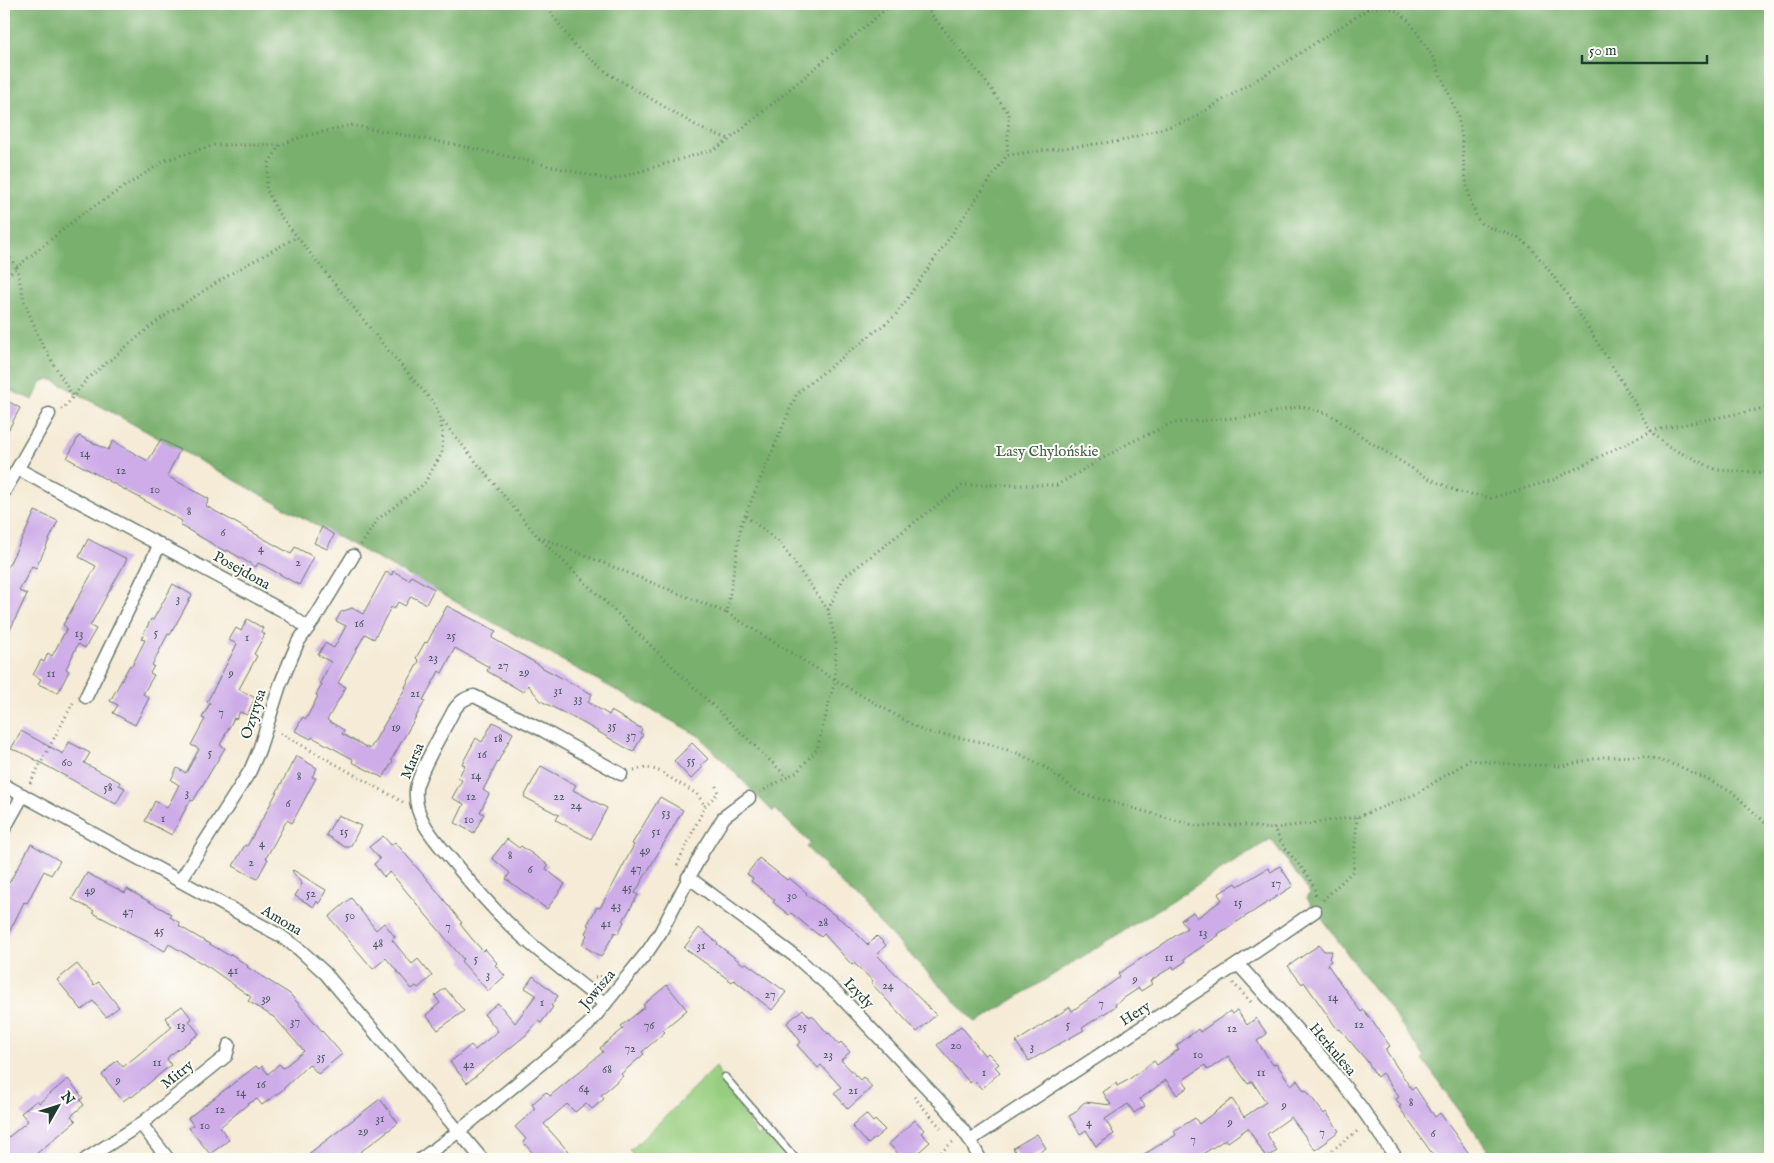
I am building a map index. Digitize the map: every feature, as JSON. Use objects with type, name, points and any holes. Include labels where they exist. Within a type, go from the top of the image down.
[{"type":"street","points":[[4,492],[49,414]]},
{"type":"street","name":"Posejdona","points":[[18,469],[287,613],[308,628]]},
{"type":"street","points":[[86,697],[160,544]]},
{"type":"street","name":"Ozyrysa","points":[[180,881],[250,771],[280,685],[298,642],[318,615],[353,556]]},
{"type":"street","name":"Marsa","points":[[605,1004],[516,930],[486,900],[430,833],[422,820],[416,789],[421,774],[454,710],[466,697],[474,696],[544,731],[621,774]]},
{"type":"street","name":"Amona","points":[[4,785],[281,936],[312,959],[482,1159]]},
{"type":"street","points":[[4,829],[23,796]]},
{"type":"street","name":"Jowisza","points":[[421,1159],[458,1132],[588,1024],[648,951],[660,933],[688,877],[724,817],[749,798]]},
{"type":"street","name":"Izydy","points":[[688,877],[819,976],[948,1110],[970,1140],[980,1159]]},
{"type":"street","name":"Hery","points":[[970,1140],[1224,974],[1315,909]]},
{"type":"street","name":"Herkulesa","points":[[1238,964],[1324,1060],[1360,1106],[1397,1159]]},
{"type":"street","name":"Mitry","points":[[86,1159],[141,1124],[226,1056],[229,1045]]},
{"type":"street","points":[[141,1124],[168,1159]]},
{"type":"lane","points":[[726,1077],[796,1159]]},
{"type":"path","points":[[545,4],[574,45],[609,74],[702,129],[729,140]]},
{"type":"path","points":[[4,280],[17,267],[82,214],[166,160],[215,146],[280,145],[301,137],[351,125],[462,146],[611,180],[715,149],[729,140],[892,4]]},
{"type":"path","points":[[726,613],[741,526],[797,393],[895,316],[1007,155],[1009,114],[986,82],[923,4]]},
{"type":"path","points":[[1352,4],[1368,9],[1385,7],[1397,11],[1410,22],[1434,59],[1448,88],[1458,116],[1469,197],[1477,218],[1488,227],[1517,237],[1530,247],[1545,264],[1616,371],[1651,431],[1668,447],[1717,470],[1770,473]]},
{"type":"path","points":[[1007,155],[1120,141],[1188,121],[1286,62],[1368,9]]},
{"type":"path","points":[[280,145],[269,163],[266,188],[278,213],[382,343],[436,406],[443,433],[442,453],[424,484],[378,520],[353,556]]},
{"type":"path","points":[[49,414],[65,407],[87,379],[160,319],[230,274],[297,237]]},
{"type":"path","points":[[4,250],[17,267],[24,301],[41,342],[73,397]]},
{"type":"path","points":[[828,610],[844,577],[963,484],[1057,485],[1131,442],[1173,423],[1257,416],[1302,406],[1332,415],[1370,442],[1426,477],[1456,490],[1491,498],[1553,480],[1651,431],[1770,407]]},
{"type":"path","points":[[438,415],[537,536],[787,778]]},
{"type":"path","points":[[746,516],[780,543],[828,610],[836,644],[835,680],[817,749],[797,772],[749,798]]},
{"type":"path","points":[[537,536],[726,613],[923,731],[983,742],[1020,754],[1048,769],[1079,793],[1196,826],[1245,825],[1269,829],[1356,817],[1416,794],[1470,760],[1519,765],[1562,766],[1602,757],[1645,756],[1681,767],[1731,791],[1770,827]]},
{"type":"path","points":[[23,796],[76,697],[86,697]]},
{"type":"path","points":[[267,726],[400,801],[418,806]]},
{"type":"path","points":[[621,774],[647,768],[657,770],[698,794],[708,805]]},
{"type":"path","points":[[676,869],[708,805],[718,793],[715,783]]},
{"type":"path","points":[[1315,909],[1353,871],[1356,817]]},
{"type":"path","points":[[1274,827],[1286,848],[1304,870],[1316,892],[1315,909]]},
{"type":"path","points":[[586,988],[595,977],[610,976],[615,970]]},
{"type":"path","points":[[1224,974],[1257,1010]]},
{"type":"path","points":[[908,1092],[947,1134]]},
{"type":"path","points":[[1354,1122],[1364,1138]]},
{"type":"path","points":[[1320,1159],[1359,1130]]},
{"type":"path","points":[[933,1159],[954,1141]]},
{"type":"green space","name":"Lasy Chylońskie","points":[[4,4],[1770,4],[1770,1159],[1494,1159],[1423,1060],[1425,1058],[1378,992],[1376,993],[1306,897],[1310,893],[1271,839],[976,1023],[806,847],[810,843],[775,809],[773,812],[699,736],[53,380],[42,381],[33,400],[4,388]]},
{"type":"green space","points":[[716,1067],[757,1136],[764,1132],[788,1159],[638,1159],[630,1151]]},
{"type":"building","points":[[4,399],[20,408],[4,438]]},
{"type":"building","points":[[79,436],[108,450],[113,441],[148,461],[161,439],[180,450],[167,476],[209,499],[206,506],[291,554],[295,547],[314,557],[299,585],[265,566],[258,563],[256,567],[227,550],[226,552],[180,525],[182,521],[67,458]]},
{"type":"building","points":[[35,511],[58,521],[36,568],[32,566],[19,591],[27,594],[4,643],[4,574]]},
{"type":"building","points":[[322,527],[334,535],[327,549],[314,543]]},
{"type":"building","points":[[88,539],[127,559],[90,626],[96,629],[85,648],[78,644],[66,669],[69,671],[58,693],[38,684],[41,679],[33,675],[41,660],[44,662],[48,653],[52,656],[67,628],[63,625],[96,566],[79,557]]},
{"type":"building","points":[[393,571],[409,580],[411,576],[434,589],[426,604],[411,596],[405,606],[398,602],[394,609],[391,607],[374,639],[365,634],[338,683],[346,687],[327,720],[344,730],[342,734],[370,749],[406,687],[419,661],[416,658],[425,642],[427,643],[447,606],[496,631],[492,638],[592,694],[588,702],[609,715],[611,711],[642,729],[640,733],[643,735],[633,752],[541,701],[528,685],[523,692],[487,671],[489,667],[455,648],[442,673],[439,671],[423,700],[425,701],[391,760],[393,761],[383,778],[352,762],[353,759],[312,737],[311,739],[295,731],[303,717],[306,719],[318,696],[316,695],[322,684],[320,683],[331,662],[318,655],[325,643],[334,648],[346,626],[336,621],[341,612],[352,608],[363,614],[386,572],[392,575]]},
{"type":"building","points":[[173,584],[192,595],[152,665],[154,666],[150,673],[154,675],[143,694],[149,698],[135,725],[113,713],[118,705],[110,701],[130,665],[132,666],[145,640],[141,639],[151,619],[153,620]]},
{"type":"building","points":[[247,619],[263,628],[261,632],[265,634],[254,654],[257,656],[239,689],[255,698],[247,715],[240,712],[236,719],[234,718],[220,745],[225,748],[193,801],[191,800],[186,808],[172,835],[145,821],[155,801],[167,808],[179,785],[171,780],[177,768],[186,773],[199,749],[191,745],[205,719],[202,718],[210,703],[207,702],[237,644],[229,640],[236,628],[241,631]]},
{"type":"building","points":[[493,722],[513,733],[483,790],[489,794],[480,812],[484,814],[474,833],[455,823],[464,804],[452,798],[462,780],[458,778],[465,765],[462,764],[476,738],[482,742]]},
{"type":"building","points":[[21,731],[63,754],[69,742],[90,753],[84,763],[120,782],[119,785],[125,788],[116,804],[23,753],[11,749]]},
{"type":"building","points":[[692,743],[708,759],[691,779],[674,761]]},
{"type":"building","points":[[296,756],[317,768],[312,777],[316,778],[292,823],[287,820],[257,879],[233,866],[245,845],[247,846]]},
{"type":"building","points":[[541,766],[576,785],[573,790],[607,808],[591,839],[556,820],[559,815],[524,797]]},
{"type":"building","points":[[660,797],[683,810],[635,893],[638,895],[618,934],[615,932],[601,957],[582,945],[587,935],[585,933],[589,926],[587,925],[597,907],[600,908],[634,845],[632,844]]},
{"type":"building","points":[[338,815],[361,826],[350,847],[345,847],[326,835]]},
{"type":"building","points":[[383,836],[391,845],[395,842],[437,891],[473,940],[483,951],[485,949],[497,963],[495,965],[505,976],[488,991],[461,961],[463,959],[390,872],[384,877],[374,864],[380,859],[369,847]]},
{"type":"building","points":[[507,839],[519,848],[521,846],[548,865],[546,869],[565,884],[547,909],[506,879],[510,873],[492,858]]},
{"type":"building","points":[[31,844],[60,861],[51,875],[44,871],[27,903],[24,902],[4,943],[4,881],[9,883]]},
{"type":"building","points":[[759,858],[787,880],[789,878],[806,894],[848,925],[868,945],[877,936],[886,945],[877,955],[936,1015],[917,1032],[871,983],[873,981],[854,963],[852,965],[824,934],[821,937],[791,913],[789,915],[773,902],[775,900],[751,881],[753,878],[747,874]]},
{"type":"building","points":[[1280,866],[1293,886],[1218,934],[1184,959],[1186,961],[1174,969],[1173,966],[1150,981],[1152,984],[1141,991],[1139,988],[1115,1004],[1116,1006],[1082,1028],[1084,1030],[1029,1061],[1016,1042],[1070,1007],[1072,1011],[1120,977],[1118,974],[1187,928],[1181,920],[1193,912],[1197,918],[1222,900],[1218,894],[1236,883],[1238,886],[1268,868],[1271,872]]},
{"type":"building","points":[[293,870],[326,890],[319,904],[317,901],[314,907],[295,896],[302,884]]},
{"type":"building","points":[[87,873],[125,893],[127,889],[171,914],[170,917],[180,923],[179,926],[230,956],[231,954],[247,967],[290,994],[342,1054],[318,1074],[309,1064],[281,1091],[262,1105],[257,1099],[248,1104],[220,1127],[229,1140],[210,1154],[189,1128],[193,1125],[188,1118],[256,1066],[259,1069],[262,1066],[268,1074],[279,1064],[283,1068],[304,1051],[275,1018],[248,1001],[251,997],[210,968],[169,944],[165,951],[93,913],[94,911],[72,899]]},
{"type":"building","points":[[351,898],[376,930],[384,923],[395,937],[392,940],[412,964],[418,959],[432,976],[418,988],[416,986],[412,989],[386,958],[373,969],[329,917]]},
{"type":"building","points":[[699,928],[744,965],[746,963],[786,992],[772,1010],[734,980],[732,982],[684,948]]},
{"type":"building","points":[[1319,945],[1324,951],[1332,951],[1329,958],[1331,961],[1327,964],[1361,1012],[1364,1010],[1390,1046],[1385,1049],[1412,1090],[1415,1087],[1435,1117],[1440,1113],[1473,1159],[1436,1159],[1399,1107],[1401,1106],[1396,1099],[1399,1097],[1382,1073],[1377,1077],[1367,1061],[1340,1029],[1338,1030],[1304,982],[1302,984],[1288,966]]},
{"type":"building","points":[[77,964],[94,985],[99,982],[119,1007],[106,1017],[93,1001],[82,1010],[57,980]]},
{"type":"building","points":[[533,976],[558,996],[551,1006],[553,1007],[541,1023],[538,1021],[526,1035],[467,1083],[450,1062],[471,1045],[475,1050],[498,1031],[484,1014],[498,1003],[515,1023],[536,995],[525,988]]},
{"type":"building","points":[[667,985],[687,1010],[663,1030],[665,1032],[621,1074],[623,1076],[601,1095],[604,1099],[592,1109],[586,1103],[575,1112],[567,1104],[544,1124],[575,1159],[538,1159],[523,1142],[526,1139],[515,1127],[535,1109],[532,1104],[546,1092],[550,1096],[603,1052],[600,1048],[623,1029],[621,1026],[645,1007],[643,1005]]},
{"type":"building","points":[[445,988],[464,1011],[438,1030],[426,1015],[440,1003],[435,996]]},
{"type":"building","points":[[182,1006],[192,1019],[189,1021],[199,1034],[169,1056],[167,1059],[171,1065],[132,1097],[130,1096],[123,1101],[102,1075],[117,1060],[123,1067],[172,1027],[165,1018]]},
{"type":"building","points":[[803,1009],[810,1017],[812,1015],[828,1034],[839,1044],[841,1042],[850,1052],[841,1060],[860,1080],[863,1077],[872,1087],[848,1109],[834,1093],[841,1087],[821,1065],[818,1068],[797,1045],[801,1042],[787,1023]]},
{"type":"building","points":[[1237,1010],[1247,1025],[1256,1018],[1267,1034],[1257,1041],[1273,1065],[1276,1063],[1291,1085],[1297,1080],[1324,1114],[1326,1112],[1339,1131],[1328,1141],[1315,1150],[1291,1117],[1267,1134],[1277,1151],[1266,1158],[1248,1128],[1228,1142],[1226,1139],[1195,1159],[1136,1159],[1176,1135],[1174,1131],[1195,1118],[1199,1124],[1232,1099],[1244,1117],[1266,1102],[1252,1081],[1248,1084],[1228,1056],[1208,1070],[1205,1065],[1183,1080],[1188,1087],[1177,1095],[1166,1080],[1140,1099],[1145,1106],[1134,1113],[1128,1104],[1105,1119],[1114,1134],[1096,1146],[1086,1130],[1080,1134],[1069,1116],[1076,1112],[1081,1105],[1085,1102],[1111,1105],[1103,1092],[1116,1083],[1117,1086],[1128,1080],[1154,1061],[1157,1065],[1179,1049],[1176,1046],[1198,1029],[1200,1032],[1230,1011],[1232,1014]]},
{"type":"building","points":[[961,1026],[985,1056],[988,1053],[999,1064],[995,1067],[1000,1072],[982,1089],[973,1080],[970,1083],[937,1045]]},
{"type":"building","points":[[68,1079],[83,1098],[80,1100],[84,1105],[71,1116],[76,1121],[30,1159],[4,1159],[4,1141],[28,1121],[21,1113],[37,1100],[39,1103]]},
{"type":"building","points":[[380,1099],[398,1123],[372,1143],[351,1159],[302,1159]]},
{"type":"building","points":[[866,1114],[873,1122],[875,1120],[885,1130],[868,1144],[852,1126]]},
{"type":"building","points":[[915,1120],[924,1130],[921,1133],[930,1142],[911,1159],[903,1159],[889,1144]]},
{"type":"building","points":[[1037,1134],[1046,1148],[1027,1159],[1019,1159],[1013,1148]]}]
